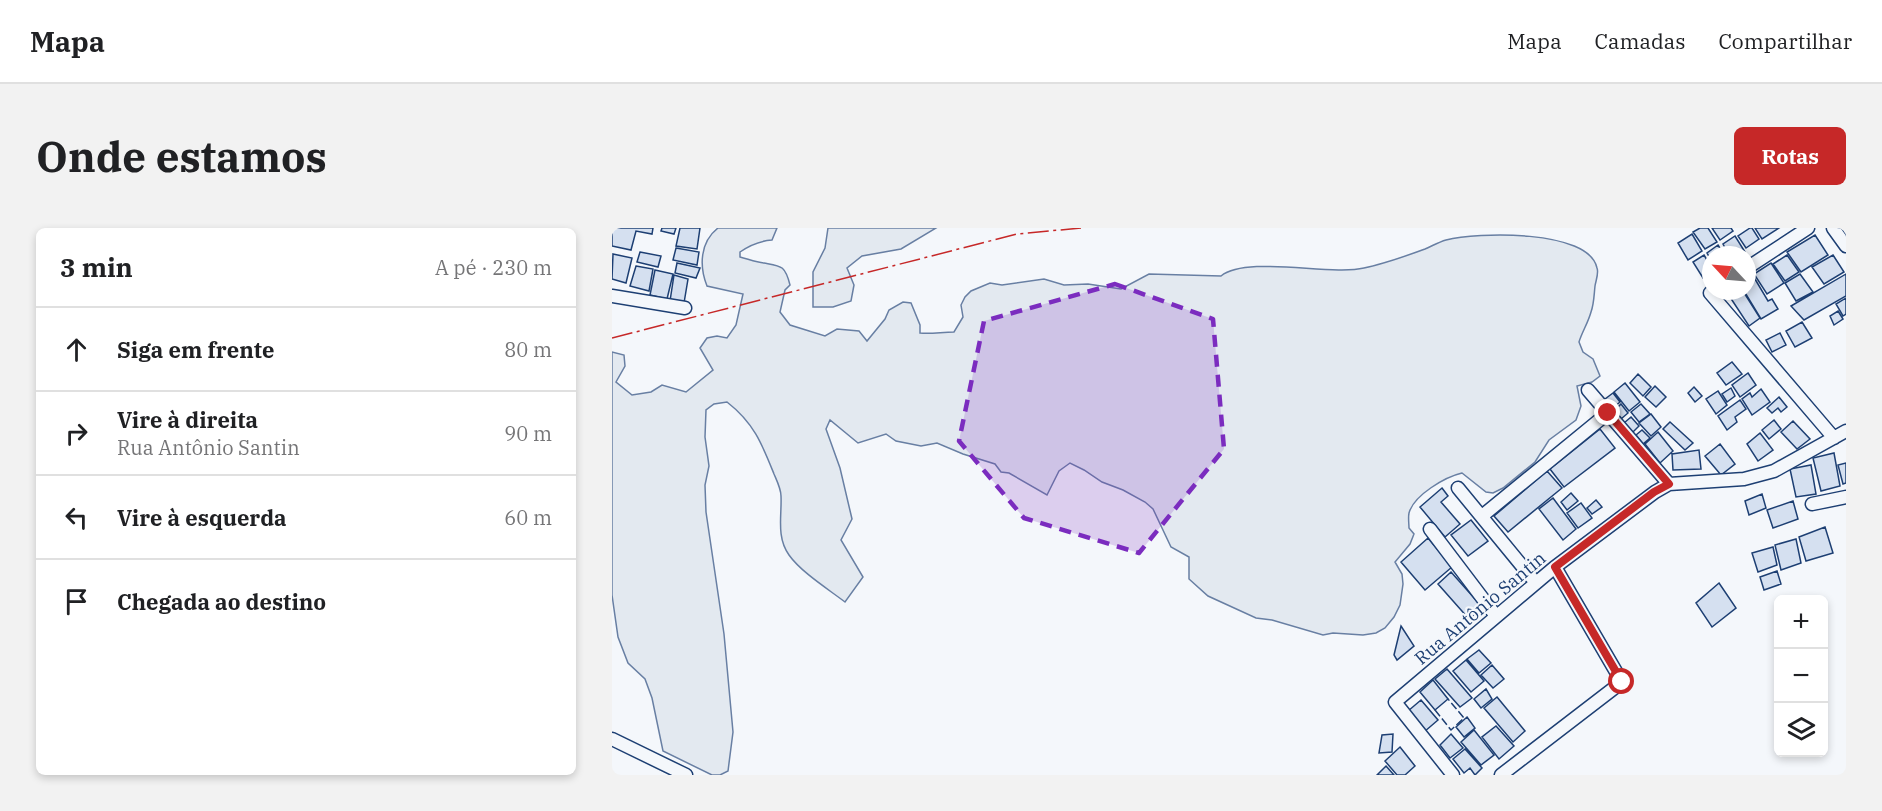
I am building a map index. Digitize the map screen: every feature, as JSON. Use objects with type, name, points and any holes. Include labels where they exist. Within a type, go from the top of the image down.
[{"type":"street","points":[[1756,262],[1808,228]]},
{"type":"street","points":[[1833,228],[1846,246]]},
{"type":"street","points":[[612,296],[685,308]]},
{"type":"street","points":[[1718,300],[1834,438]]},
{"type":"street","points":[[1588,390],[1669,484]]},
{"type":"street","points":[[1482,516],[1608,413]]},
{"type":"street","name":"Rua Antônio Santin","points":[[1453,775],[1395,702],[1555,567],[1654,492],[1669,484],[1744,479],[1774,471],[1846,431]]},
{"type":"street","points":[[1458,488],[1536,583]]},
{"type":"street","points":[[1812,504],[1846,497]]},
{"type":"street","points":[[1430,529],[1496,616]]},
{"type":"street","points":[[1501,775],[1622,682],[1555,567]]},
{"type":"street","points":[[612,739],[663,770],[686,775]]},
{"type":"highlighted area","points":[[1115,284],[1213,319],[1224,449],[1139,553],[1024,518],[959,441],[984,321]]},
{"type":"shaded area","points":[[718,228],[777,228],[772,240],[747,247],[740,252],[740,257],[778,266],[784,270],[790,285],[785,290],[780,312],[790,325],[825,336],[837,329],[859,331],[867,341],[885,319],[889,310],[903,302],[911,303],[920,325],[920,333],[954,332],[963,317],[961,305],[965,297],[971,291],[990,283],[1002,285],[1044,279],[1064,285],[1088,284],[1121,289],[1149,274],[1221,276],[1233,270],[1269,266],[1331,270],[1364,268],[1461,237],[1505,235],[1554,240],[1574,246],[1589,255],[1597,268],[1592,309],[1579,342],[1583,352],[1593,359],[1600,376],[1592,382],[1577,386],[1581,406],[1576,420],[1549,440],[1535,462],[1503,488],[1493,493],[1486,492],[1462,473],[1447,478],[1423,493],[1412,506],[1409,515],[1409,528],[1414,534],[1410,544],[1395,562],[1402,574],[1400,605],[1385,628],[1376,633],[1363,635],[1333,633],[1323,635],[1272,620],[1256,618],[1208,596],[1189,579],[1189,557],[1171,547],[1153,509],[1145,502],[1102,482],[1070,463],[1059,471],[1047,495],[1009,473],[1001,472],[995,464],[937,443],[921,446],[896,441],[886,434],[858,443],[830,420],[826,429],[840,468],[852,519],[841,540],[863,577],[845,602],[808,574],[789,555],[782,541],[781,496],[778,482],[761,444],[751,426],[727,402],[714,404],[706,410],[705,437],[709,466],[705,485],[706,512],[724,634],[733,732],[728,771],[720,775],[712,775],[663,751],[652,698],[645,679],[628,663],[618,637],[612,595],[612,352],[624,355],[625,366],[616,382],[632,395],[651,392],[662,385],[686,392],[713,370],[700,348],[707,338],[717,336],[727,338],[736,325],[743,294],[707,286],[702,263],[704,247]]},
{"type":"shaded area","points":[[828,228],[936,228],[901,249],[862,256],[847,268],[854,285],[851,301],[833,307],[813,307],[813,272],[825,248]]},
{"type":"building","points":[[612,228],[653,228],[652,234],[636,231],[631,250],[612,246]]},
{"type":"building","points":[[662,228],[676,228],[674,234],[661,231]]},
{"type":"building","points":[[680,228],[700,228],[697,249],[676,246]]},
{"type":"building","points":[[1700,228],[1708,228],[1717,242],[1710,246],[1703,246],[1693,232]]},
{"type":"building","points":[[1712,228],[1731,228],[1733,231],[1720,240]]},
{"type":"building","points":[[1752,228],[1759,239],[1749,246],[1745,246],[1738,236]]},
{"type":"building","points":[[1755,228],[1779,228],[1762,239]]},
{"type":"building","points":[[1692,234],[1702,251],[1688,260],[1678,243]]},
{"type":"building","points":[[1815,235],[1828,255],[1801,272],[1787,252]]},
{"type":"building","points":[[1735,236],[1741,246],[1724,246],[1723,244]]},
{"type":"building","points":[[676,248],[699,252],[697,265],[673,260]]},
{"type":"building","points":[[640,252],[661,256],[658,267],[637,262]]},
{"type":"building","points":[[613,254],[632,258],[626,283],[612,279]]},
{"type":"building","points":[[1787,255],[1799,272],[1785,281],[1773,264]]},
{"type":"building","points":[[1833,255],[1844,272],[1824,284],[1812,267]]},
{"type":"building","points":[[1702,256],[1702,276],[1693,262]]},
{"type":"building","points":[[677,263],[700,268],[696,278],[675,273]]},
{"type":"building","points":[[1771,263],[1784,283],[1767,294],[1756,277],[1756,273]]},
{"type":"building","points":[[636,266],[653,269],[649,291],[630,286]]},
{"type":"building","points":[[655,270],[673,274],[667,299],[650,295]]},
{"type":"building","points":[[1800,274],[1813,292],[1796,301],[1785,283]]},
{"type":"building","points":[[1846,274],[1846,296],[1804,320],[1791,306]]},
{"type":"building","points":[[674,275],[688,279],[684,303],[670,301]]},
{"type":"building","points":[[1756,281],[1768,301],[1772,299],[1778,309],[1761,319],[1749,300],[1756,300]]},
{"type":"building","points":[[1846,298],[1846,314],[1843,316],[1836,304]]},
{"type":"building","points":[[1732,300],[1749,300],[1760,318],[1749,326]]},
{"type":"building","points":[[1838,311],[1843,319],[1834,325],[1830,316]]},
{"type":"building","points":[[1802,322],[1812,338],[1795,347],[1786,331]]},
{"type":"building","points":[[1780,333],[1786,345],[1772,352],[1766,340]]},
{"type":"building","points":[[1732,362],[1742,374],[1726,385],[1717,373]]},
{"type":"building","points":[[1748,373],[1756,385],[1740,397],[1732,385]]},
{"type":"building","points":[[1638,374],[1651,387],[1643,396],[1630,383]]},
{"type":"building","points":[[1625,383],[1640,402],[1629,411],[1614,392]]},
{"type":"building","points":[[1655,386],[1666,397],[1656,407],[1645,397]]},
{"type":"building","points":[[1694,387],[1702,396],[1695,402],[1688,393]]},
{"type":"building","points":[[1731,388],[1735,396],[1727,402],[1722,394]]},
{"type":"building","points":[[1761,389],[1770,402],[1752,415],[1742,399],[1750,393],[1752,397]]},
{"type":"building","points":[[1718,391],[1727,405],[1716,414],[1706,399]]},
{"type":"building","points":[[1613,393],[1620,402],[1613,408],[1605,399]]},
{"type":"building","points":[[1779,397],[1787,407],[1781,412],[1778,408],[1772,413],[1767,408]]},
{"type":"building","points":[[1740,400],[1746,409],[1735,417],[1737,422],[1727,430],[1718,416]]},
{"type":"building","points":[[1621,404],[1628,413],[1621,419],[1615,410]]},
{"type":"building","points":[[1641,404],[1650,414],[1639,422],[1631,412]]},
{"type":"building","points":[[1651,414],[1661,427],[1651,436],[1639,423]]},
{"type":"building","points":[[1631,417],[1639,426],[1632,433],[1624,423]]},
{"type":"building","points":[[1774,420],[1781,429],[1769,439],[1762,430]]},
{"type":"building","points":[[1793,421],[1810,439],[1797,449],[1781,432]]},
{"type":"building","points":[[1670,422],[1693,443],[1685,450],[1663,429]]},
{"type":"building","points":[[1600,429],[1615,448],[1564,487],[1550,469]]},
{"type":"building","points":[[1642,430],[1650,438],[1643,444],[1636,435]]},
{"type":"building","points":[[1658,432],[1673,451],[1660,463],[1645,444]]},
{"type":"building","points":[[1760,433],[1773,450],[1758,461],[1747,444]]},
{"type":"building","points":[[1720,444],[1735,464],[1721,475],[1705,456]]},
{"type":"building","points":[[1699,450],[1701,469],[1673,470],[1672,454]]},
{"type":"building","points":[[1834,453],[1840,486],[1821,491],[1813,458]]},
{"type":"building","points":[[1846,463],[1846,483],[1843,484],[1838,465]]},
{"type":"building","points":[[1811,465],[1816,494],[1796,497],[1790,469]]},
{"type":"building","points":[[1547,471],[1562,488],[1508,532],[1494,516]]},
{"type":"building","points":[[1442,488],[1448,496],[1441,502],[1460,524],[1445,537],[1420,507]]},
{"type":"building","points":[[1571,493],[1578,501],[1567,510],[1561,502]]},
{"type":"building","points":[[1762,494],[1766,508],[1749,515],[1745,501]]},
{"type":"building","points":[[1553,498],[1576,529],[1563,540],[1539,509]]},
{"type":"building","points":[[1596,500],[1602,507],[1592,514],[1587,508]]},
{"type":"building","points":[[1793,501],[1798,519],[1773,528],[1767,510]]},
{"type":"building","points":[[1581,503],[1592,518],[1578,528],[1567,513]]},
{"type":"building","points":[[1471,520],[1488,541],[1468,556],[1451,535]]},
{"type":"building","points":[[1825,527],[1833,553],[1806,561],[1799,537]]},
{"type":"building","points":[[1428,538],[1452,567],[1425,590],[1401,562]]},
{"type":"building","points":[[1796,539],[1801,563],[1781,570],[1775,545]]},
{"type":"building","points":[[1773,547],[1777,565],[1758,572],[1752,553]]},
{"type":"building","points":[[1777,571],[1781,584],[1764,590],[1760,577]]},
{"type":"building","points":[[1451,572],[1483,608],[1469,619],[1438,584]]},
{"type":"building","points":[[1719,583],[1736,608],[1712,627],[1696,603]]},
{"type":"building","points":[[1401,626],[1414,646],[1397,660],[1394,655]]},
{"type":"building","points":[[1479,650],[1491,663],[1479,673],[1467,659]]},
{"type":"building","points":[[1466,660],[1484,681],[1471,692],[1453,671]]},
{"type":"building","points":[[1492,665],[1504,679],[1493,688],[1481,675]]},
{"type":"building","points":[[1447,669],[1472,698],[1460,707],[1435,679]]},
{"type":"building","points":[[1433,680],[1448,699],[1435,710],[1420,692]]},
{"type":"building","points":[[1486,689],[1492,699],[1481,708],[1474,699]]},
{"type":"building","points":[[1497,697],[1525,731],[1513,742],[1484,708]]},
{"type":"building","points":[[1421,700],[1438,720],[1424,732],[1408,711]]},
{"type":"building","points":[[1467,717],[1475,728],[1464,737],[1456,727]]},
{"type":"building","points":[[1496,726],[1514,746],[1499,759],[1482,737]]},
{"type":"building","points":[[1474,730],[1494,755],[1481,765],[1461,742]]},
{"type":"building","points":[[1393,734],[1392,752],[1379,753],[1382,735]]},
{"type":"building","points":[[1451,734],[1463,748],[1450,758],[1440,745]]},
{"type":"building","points":[[1400,747],[1415,766],[1405,775],[1397,775],[1385,761]]},
{"type":"building","points":[[1465,749],[1482,768],[1475,775],[1470,768],[1464,773],[1453,759]]},
{"type":"building","points":[[1386,766],[1394,775],[1377,775]]},
{"type":"fence","points":[[1435,710],[1451,730],[1464,718],[1448,699]]},
{"type":"power","points":[[612,338],[1017,234],[1081,228]]},
{"type":"route","points":[[1608,413],[1669,484],[1654,492],[1555,567],[1622,682]]}]
